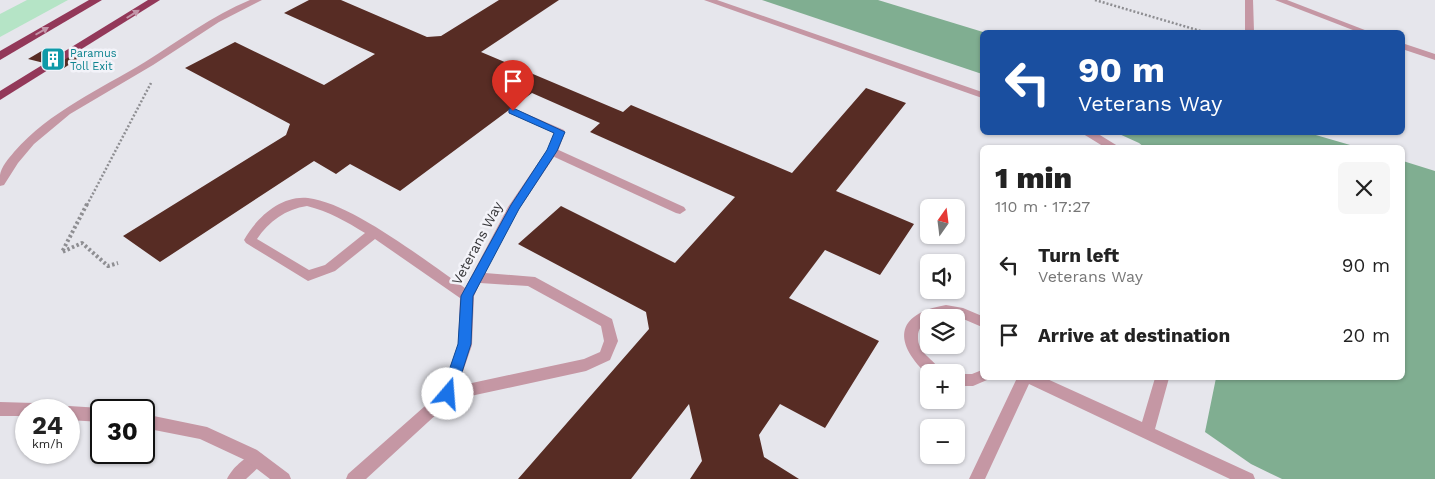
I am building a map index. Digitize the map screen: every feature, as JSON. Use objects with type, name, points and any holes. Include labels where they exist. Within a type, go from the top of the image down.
[{"type":"highway","points":[[0,56],[97,0]]},
{"type":"highway","points":[[0,96],[156,0]]},
{"type":"street","points":[[0,182],[32,138],[78,103],[146,65],[213,21],[258,0]]},
{"type":"street","points":[[708,0],[980,94]]},
{"type":"street","points":[[1249,0],[1250,30]]},
{"type":"street","points":[[1279,0],[1360,30]]},
{"type":"street","points":[[1405,47],[1435,58]]},
{"type":"street","name":"Veterans Way","points":[[354,479],[448,394],[465,344],[467,296],[514,207],[552,151],[560,132],[513,111]]},
{"type":"street","points":[[1091,135],[1110,145]]},
{"type":"street","points":[[552,151],[680,210]]},
{"type":"street","points":[[374,233],[330,268],[308,276],[250,240],[258,226],[286,206],[308,201],[330,207],[374,233],[467,296]]},
{"type":"street","points":[[448,394],[586,365],[605,356],[611,341],[607,323],[530,281],[477,278]]},
{"type":"street","points":[[923,364],[913,351],[910,337],[914,324],[924,315],[938,310],[954,310],[971,314],[980,321]]},
{"type":"street","points":[[965,380],[973,380],[980,377]]},
{"type":"street","points":[[977,479],[1023,380]]},
{"type":"street","points":[[1035,380],[1247,479]]},
{"type":"street","points":[[1147,431],[1161,380]]},
{"type":"street","points":[[0,409],[15,409]]},
{"type":"street","points":[[155,423],[202,432],[256,460],[283,479]]},
{"type":"street","points":[[235,479],[256,460]]},
{"type":"path","points":[[1094,0],[1197,30]]},
{"type":"path","points":[[118,262],[108,266],[82,242],[62,252],[154,78]]},
{"type":"green space","points":[[27,0],[68,0],[0,37],[0,14]]},
{"type":"green space","points":[[762,0],[878,0],[980,31],[980,73]]},
{"type":"green space","points":[[1121,135],[1316,135],[1350,145],[1142,145]]},
{"type":"green space","points":[[1405,162],[1435,171],[1435,479],[1282,479],[1251,464],[1205,432],[1216,380],[1405,380]]},
{"type":"building","points":[[309,0],[341,0],[427,37],[441,36],[499,0],[559,0],[481,52],[623,112],[631,105],[792,173],[866,88],[906,103],[836,191],[914,224],[880,275],[825,250],[789,298],[879,341],[825,428],[780,404],[759,435],[764,457],[799,479],[690,479],[702,461],[689,404],[631,479],[518,479],[649,329],[646,312],[518,244],[561,206],[675,263],[735,197],[590,132],[600,123],[532,93],[400,191],[350,164],[336,174],[314,161],[160,262],[123,236],[286,135],[290,124],[185,68],[235,42],[324,85],[375,54],[284,13]]},
{"type":"building","name":"Paramus Toll Exit","points":[[45,49],[79,58],[64,68],[28,59]]},
{"type":"place","name":"Paramus Toll Exit","points":[[53,59]]},
{"type":"route","points":[[448,394],[465,344],[467,296],[514,207],[552,151],[560,132],[513,111]]}]
